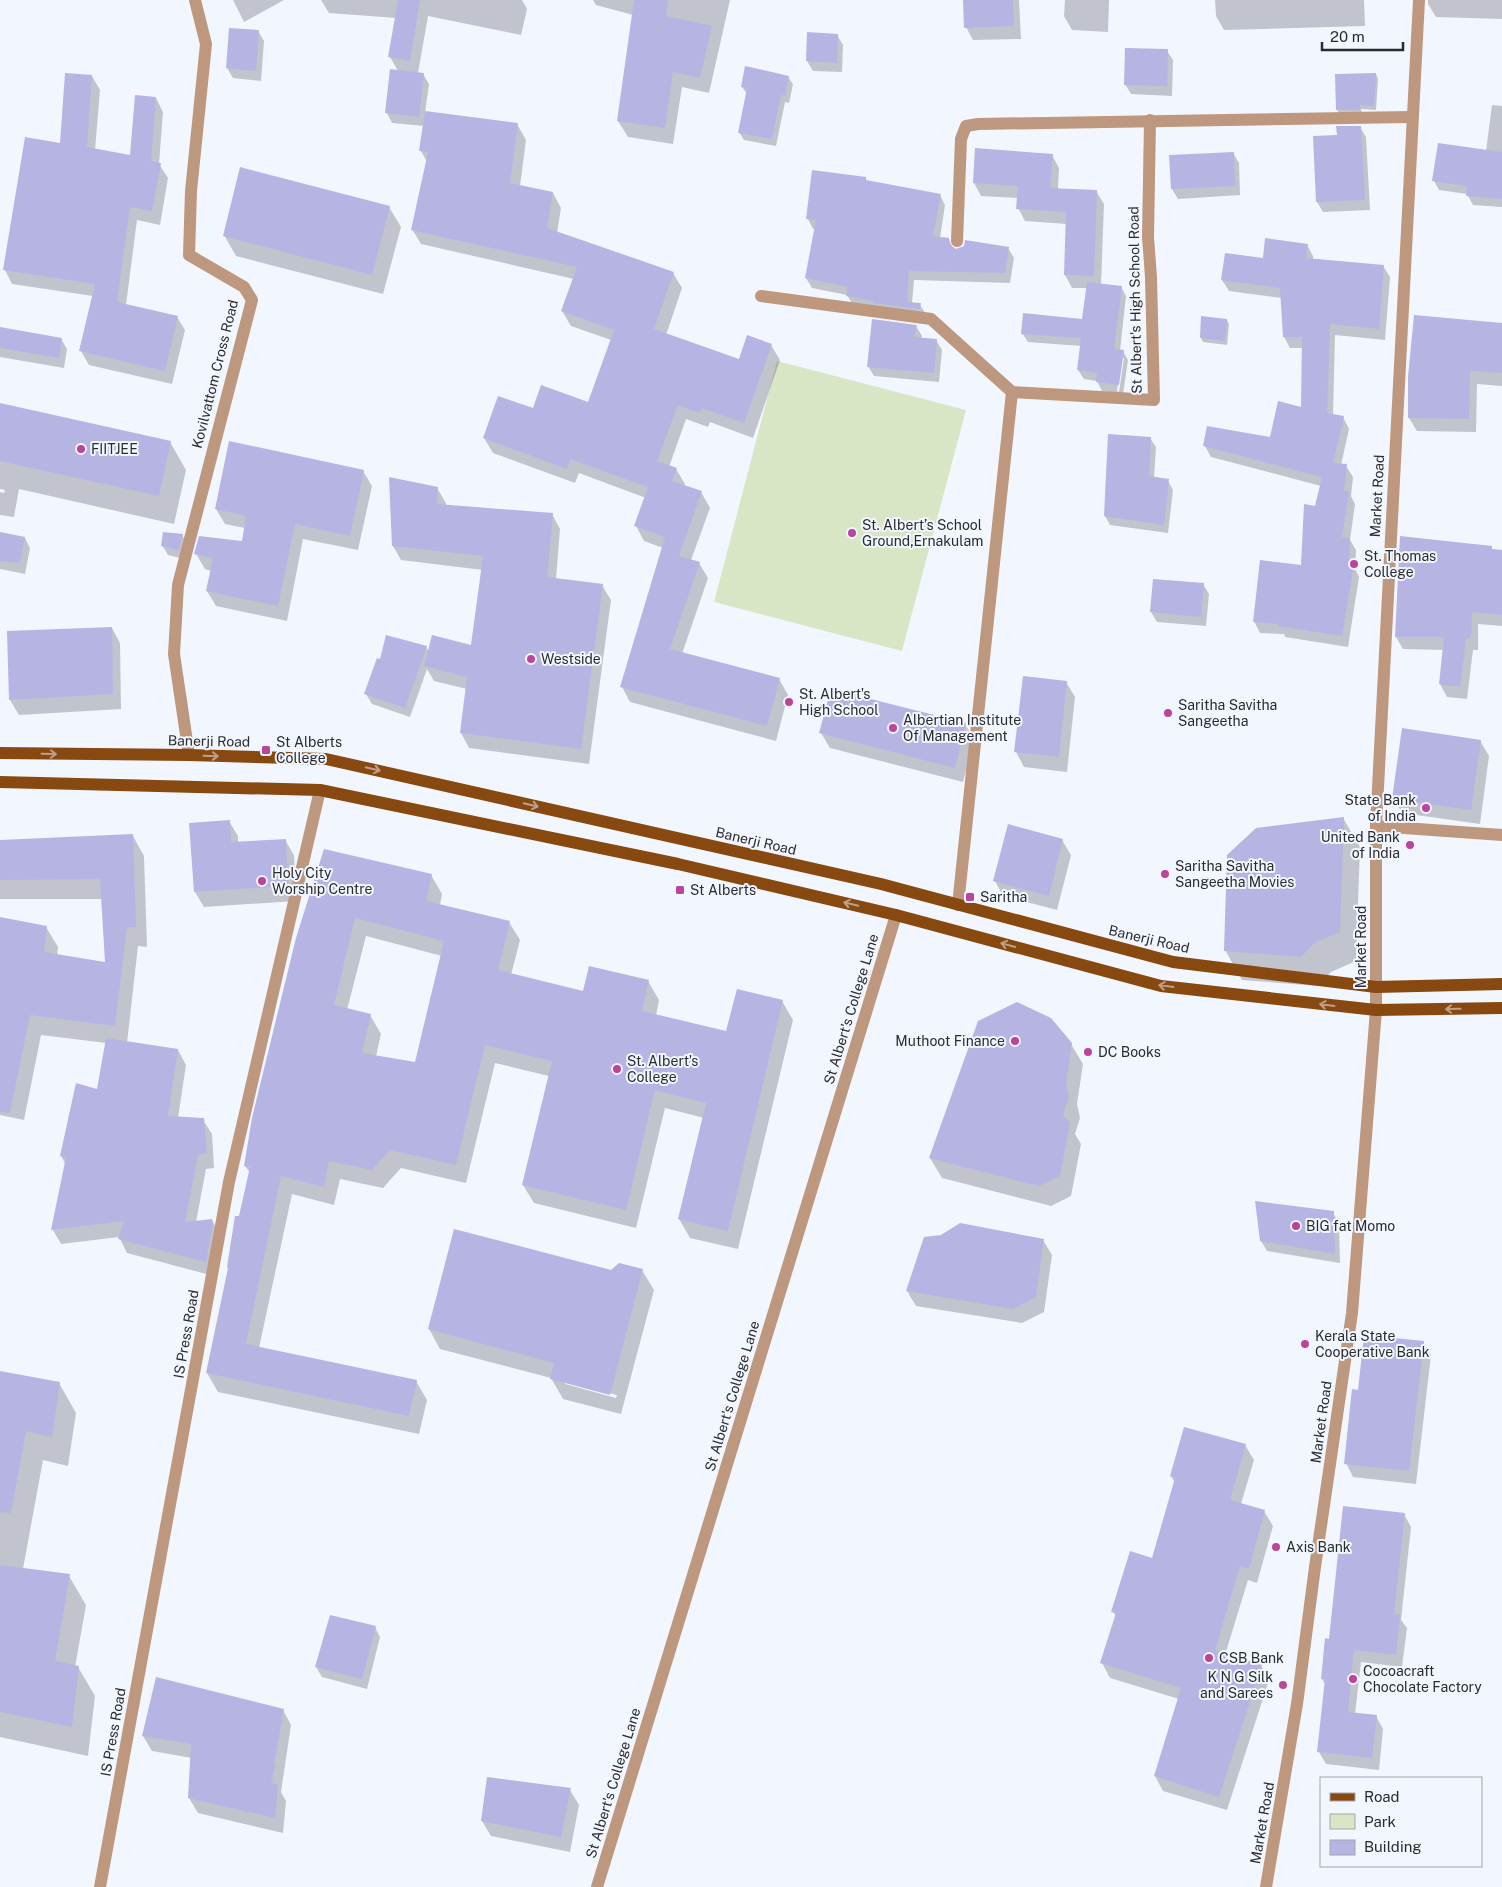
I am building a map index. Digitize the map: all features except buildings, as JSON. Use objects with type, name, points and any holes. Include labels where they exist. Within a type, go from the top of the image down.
[{"type":"main road","name":"Banerji Road","points":[[0,754],[189,755],[326,759],[881,884],[1173,962],[1376,987],[1502,984]]},
{"type":"main road","points":[[0,782],[320,790],[678,864],[896,914],[1161,986],[1376,1010],[1502,1008]]},
{"type":"street","name":"Kovilvattom Cross Road","points":[[189,755],[174,654],[178,585],[252,300],[244,287],[188,255],[191,191],[206,44],[195,0]]},
{"type":"street","name":"Market Road","points":[[1266,1887],[1297,1704],[1352,1313],[1376,1010],[1376,826],[1418,0]]},
{"type":"street","points":[[957,241],[961,139],[966,126],[978,124],[1150,120],[1412,117]]},
{"type":"street","name":"St Albert's High School Road","points":[[1012,392],[1154,400],[1151,277],[1148,237],[1150,120]]},
{"type":"street","points":[[761,296],[931,319],[1012,392],[958,905]]},
{"type":"street","name":"IS Press Road","points":[[100,1887],[229,1182],[320,790]]},
{"type":"street","points":[[1376,826],[1502,835]]},
{"type":"street","name":"St Albert's College Lane","points":[[597,1887],[896,914]]},
{"type":"green space","points":[[777,361],[966,410],[902,651],[714,602]]},
{"type":"place","name":"FIITJEE","points":[[81,449]]},
{"type":"place","name":"St. Albert’s School Ground,Ernakulam","points":[[852,533]]},
{"type":"place","name":"St. Thomas College","points":[[1354,564]]},
{"type":"place","name":"Westside","points":[[531,659]]},
{"type":"place","name":"St. Albert's High School","points":[[789,702]]},
{"type":"place","name":"Saritha Savitha Sangeetha","points":[[1168,713]]},
{"type":"place","name":"Albertian Institute Of Management","points":[[893,728]]},
{"type":"place","name":"St Alberts College","points":[[266,750]]},
{"type":"place","name":"State Bank of India","points":[[1426,808]]},
{"type":"place","name":"United Bank of India","points":[[1410,845]]},
{"type":"place","name":"Saritha Savitha Sangeetha Movies","points":[[1165,874]]},
{"type":"place","name":"Holy City Worship Centre","points":[[262,881]]},
{"type":"place","name":"St Alberts","points":[[680,890]]},
{"type":"place","name":"Saritha","points":[[970,897]]},
{"type":"place","name":"Muthoot Finance","points":[[1015,1041]]},
{"type":"place","name":"DC Books","points":[[1088,1052]]},
{"type":"place","name":"St. Albert's College","points":[[617,1069]]},
{"type":"place","name":"BIG fat Momo","points":[[1296,1226]]},
{"type":"place","name":"Kerala State Cooperative Bank","points":[[1305,1344]]},
{"type":"place","name":"Axis Bank","points":[[1276,1547]]},
{"type":"place","name":"CSB Bank","points":[[1209,1658]]},
{"type":"place","name":"Cocoacraft Chocolate Factory","points":[[1353,1679]]},
{"type":"place","name":"K N G Silk and Sarees","points":[[1283,1685]]}]
